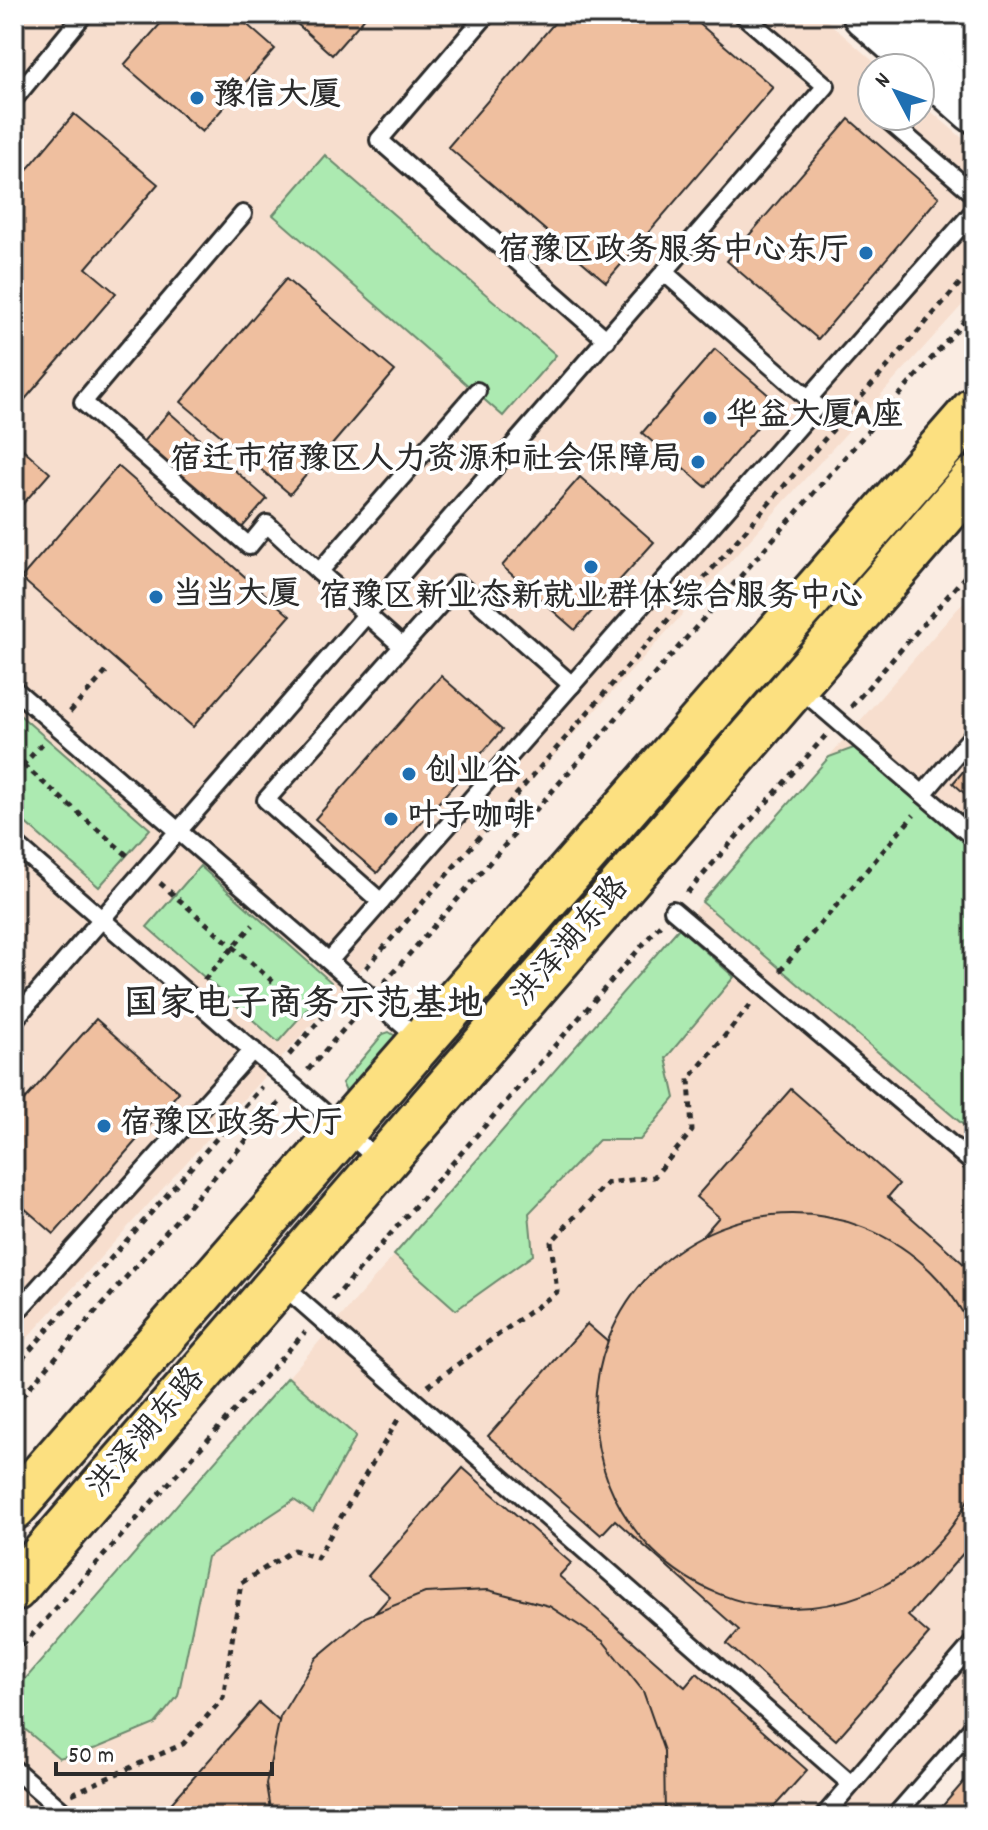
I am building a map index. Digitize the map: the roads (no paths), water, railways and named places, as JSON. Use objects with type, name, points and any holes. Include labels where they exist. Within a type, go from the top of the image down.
[{"type":"main road","name":"洪泽湖东路","points":[[14,1507],[974,410]]},
{"type":"main road","name":"洪泽湖东路","points":[[14,1589],[974,479]]},
{"type":"street","points":[[865,14],[974,110]]},
{"type":"street","points":[[930,14],[974,52]]},
{"type":"lane","points":[[14,99],[84,14]]},
{"type":"lane","points":[[487,14],[379,140],[607,340]]},
{"type":"lane","points":[[14,1020],[826,86],[742,14]]},
{"type":"lane","points":[[902,132],[974,194]]},
{"type":"lane","points":[[808,399],[974,211]]},
{"type":"lane","points":[[243,214],[83,402],[249,546],[267,524],[402,646]]},
{"type":"lane","points":[[329,961],[817,406],[665,273]]},
{"type":"lane","points":[[319,572],[477,391]]},
{"type":"lane","points":[[381,902],[266,800],[458,584],[572,685]]},
{"type":"lane","points":[[796,685],[974,838]]},
{"type":"lane","points":[[14,689],[422,1041]]},
{"type":"lane","points":[[925,796],[974,734]]},
{"type":"lane","points":[[14,843],[382,1163]]},
{"type":"lane","points":[[673,910],[974,1164]]},
{"type":"lane","points":[[14,1315],[253,1050]]},
{"type":"lane","points":[[279,1282],[851,1784]]},
{"type":"lane","points":[[824,1816],[974,1642]]},
{"type":"lane","points":[[895,1816],[974,1726]]},
{"type":"lane","points":[[14,1769],[68,1816]]},
{"type":"place","name":"豫信大厦","points":[[197,98]]},
{"type":"place","name":"宿豫区政务服务中心东厅","points":[[866,253]]},
{"type":"place","name":"华益大厦A座","points":[[710,418]]},
{"type":"place","name":"宿迁市宿豫区人力资源和社会保障局","points":[[698,462]]},
{"type":"place","name":"宿豫区新业态新就业群体综合服务中心","points":[[591,567]]},
{"type":"place","name":"当当大厦","points":[[156,597]]},
{"type":"place","name":"创业谷","points":[[409,774]]},
{"type":"place","name":"叶子咖啡","points":[[391,819]]},
{"type":"place","name":"宿豫区政务大厅","points":[[104,1126]]},
{"type":"district","name":"国家电子商务示范基地","points":[[303,1007]]}]
